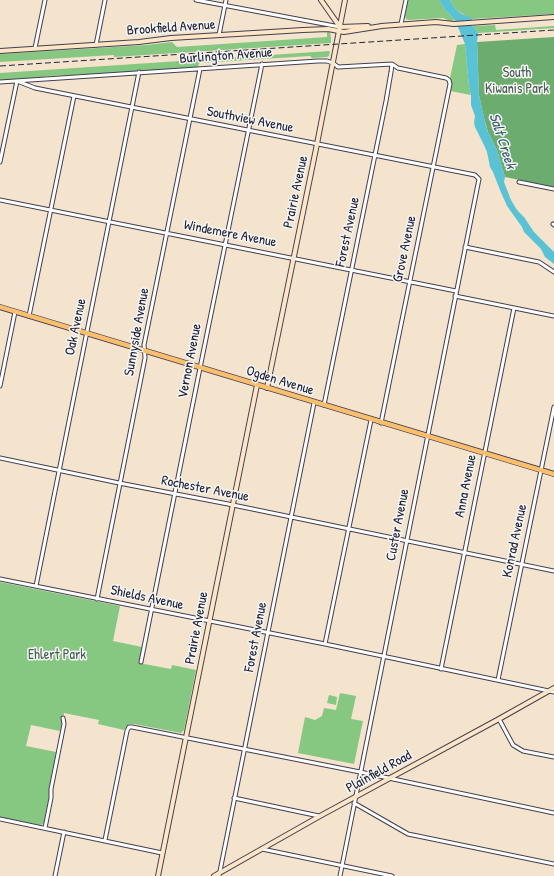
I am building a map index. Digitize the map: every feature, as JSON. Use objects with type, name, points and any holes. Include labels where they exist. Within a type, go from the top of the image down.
[{"type":"main road","name":"Ogden Avenue","points":[[0,308],[554,474]]},
{"type":"street","points":[[35,48],[45,0]]},
{"type":"street","points":[[96,45],[104,0]]},
{"type":"street","points":[[196,0],[339,31]]},
{"type":"street","points":[[219,35],[226,0]]},
{"type":"street","points":[[321,0],[339,31]]},
{"type":"street","name":"Prairie Avenue","points":[[267,388],[345,0]]},
{"type":"street","points":[[401,24],[406,0]]},
{"type":"street","name":"Brookfield Avenue","points":[[339,31],[401,24],[436,22],[454,24],[554,17]]},
{"type":"street","name":"Brookfield Avenue","points":[[0,51],[302,30],[328,29],[344,32],[382,26]]},
{"type":"street","name":"Burlington Avenue","points":[[0,82],[318,61],[327,61],[338,67],[392,64],[398,68],[450,80]]},
{"type":"street","name":"Vernon Avenue","points":[[141,662],[262,64]]},
{"type":"street","name":"Forest Avenue","points":[[324,406],[392,72],[392,64]]},
{"type":"street","name":"Sunnyside Avenue","points":[[97,599],[144,358],[144,345],[200,69]]},
{"type":"street","name":"Oak Avenue","points":[[36,586],[139,72]]},
{"type":"street","name":"Grove Avenue","points":[[380,422],[450,80]]},
{"type":"street","points":[[0,162],[17,81]]},
{"type":"street","name":"Southview Avenue","points":[[17,81],[35,88],[475,175],[479,179]]},
{"type":"street","points":[[29,316],[74,96]]},
{"type":"street","name":"Custer Avenue","points":[[340,876],[479,179]]},
{"type":"street","points":[[519,182],[554,189]]},
{"type":"street","name":"Windemere Avenue","points":[[0,200],[352,269],[456,291]]},
{"type":"street","points":[[465,247],[539,262],[554,272]]},
{"type":"street","points":[[455,296],[554,316]]},
{"type":"street","name":"Anna Avenue","points":[[440,669],[514,308]]},
{"type":"street","points":[[0,386],[15,312]]},
{"type":"street","name":"Prairie Avenue","points":[[158,876],[257,385]]},
{"type":"street","name":"Forest Avenue","points":[[219,875],[314,403]]},
{"type":"street","name":"Konrad Avenue","points":[[498,680],[554,407]]},
{"type":"street","points":[[325,644],[371,420]]},
{"type":"street","name":"Rochester Avenue","points":[[0,458],[554,571]]},
{"type":"street","name":"Shields Avenue","points":[[0,579],[325,644],[554,692]]},
{"type":"street","name":"Plainfield Road","points":[[214,876],[219,875],[320,816],[554,688]]},
{"type":"street","points":[[45,828],[64,724],[63,718]]},
{"type":"street","points":[[499,719],[513,745],[523,751],[554,757]]},
{"type":"street","points":[[105,840],[129,727],[360,772],[554,813]]},
{"type":"street","points":[[234,798],[320,816]]},
{"type":"street","points":[[354,803],[408,834],[554,864]]},
{"type":"street","points":[[0,819],[162,853]]},
{"type":"street","points":[[55,876],[64,832]]},
{"type":"street","points":[[262,849],[392,876]]},
{"type":"green space","points":[[408,0],[439,0],[446,11],[455,20],[450,21],[443,18],[408,20],[405,16]]},
{"type":"green space","points":[[450,0],[554,0],[554,14],[472,19],[456,10]]},
{"type":"green space","points":[[495,25],[496,30],[554,26],[554,28],[478,33],[472,26]]},
{"type":"green space","points":[[327,32],[330,32],[331,43],[114,57],[114,55],[0,62],[0,54],[147,45],[172,42],[177,47],[327,37]]},
{"type":"green space","name":"South Kiwanis Park","points":[[554,37],[554,187],[505,177],[497,150],[488,132],[479,95],[477,42]]},
{"type":"green space","points":[[465,44],[471,95],[450,91],[450,78],[457,45]]},
{"type":"green space","points":[[330,51],[329,56],[327,57],[312,58],[310,56],[200,63],[198,67],[0,80],[0,73]]},
{"type":"green space","name":"Ehlert Park","points":[[0,582],[120,606],[113,641],[142,647],[139,663],[171,669],[172,665],[196,670],[184,730],[181,733],[134,724],[129,724],[124,730],[98,724],[99,720],[64,713],[60,731],[31,725],[26,746],[56,752],[44,822],[40,825],[0,817]]},
{"type":"green space","points":[[340,693],[356,696],[351,719],[363,721],[354,764],[298,753],[305,717],[315,720],[322,716],[324,708],[336,710]]},
{"type":"green space","points":[[329,695],[337,697],[336,705],[327,703]]},
{"type":"water","name":"Salt Creek","points":[[439,0],[450,0],[456,10],[472,19],[472,26],[478,33],[479,95],[486,126],[497,150],[505,177],[504,182],[511,200],[517,210],[524,217],[534,232],[554,252],[554,264],[545,257],[541,249],[524,232],[507,206],[500,190],[490,167],[487,152],[474,123],[475,116],[471,105],[465,44],[455,20],[446,11]]},
{"type":"railway","points":[[0,66],[554,30]]}]
